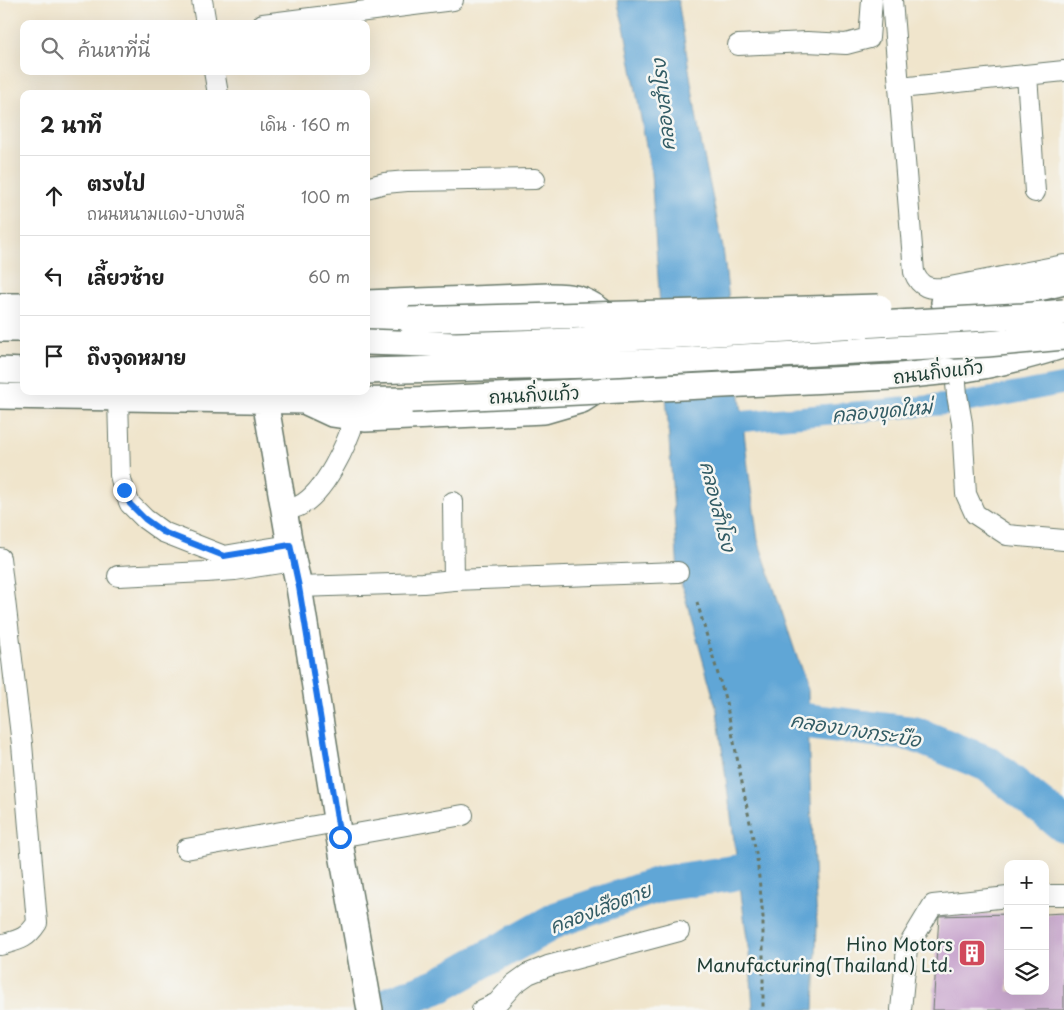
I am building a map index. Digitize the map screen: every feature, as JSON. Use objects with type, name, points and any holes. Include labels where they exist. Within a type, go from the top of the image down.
[{"type":"main road","points":[[370,322],[916,306],[1030,290],[1064,282]]},
{"type":"main road","points":[[304,401],[332,414],[365,419],[544,411],[582,400],[593,393],[604,381],[601,310],[577,298],[550,296],[370,322]]},
{"type":"main road","points":[[0,306],[20,306]]},
{"type":"main road","points":[[370,323],[456,345],[573,341],[1023,316],[1064,312]]},
{"type":"main road","points":[[0,329],[20,329]]},
{"type":"main road","points":[[370,371],[591,365],[986,344],[1064,337]]},
{"type":"main road","name":"ถนนกิ่งแก้ว","points":[[0,396],[118,398],[264,396],[304,401],[411,400],[891,377],[953,379],[992,364],[1033,355],[1064,345]]},
{"type":"main road","points":[[0,354],[20,355]]},
{"type":"main road","points":[[0,370],[20,370]]},
{"type":"main road","points":[[264,396],[299,587],[338,829],[368,998]]},
{"type":"street","points":[[202,0],[205,20]]},
{"type":"street","points":[[295,20],[453,0]]},
{"type":"street","points":[[738,45],[807,42],[846,44],[870,38],[872,0]]},
{"type":"street","points":[[892,0],[916,279],[926,287],[945,288],[1064,265]]},
{"type":"street","points":[[900,88],[1064,71]]},
{"type":"street","points":[[215,75],[217,90]]},
{"type":"street","points":[[1027,75],[1035,192]]},
{"type":"street","points":[[370,187],[385,183],[407,181],[535,180]]},
{"type":"street","points":[[953,379],[962,422],[966,494],[975,514],[1007,536],[1064,540]]},
{"type":"street","points":[[118,398],[120,474],[130,504],[145,519],[163,532],[224,556],[292,553]]},
{"type":"street","points":[[284,510],[299,506],[313,495],[325,481],[350,433],[355,418]]},
{"type":"street","points":[[453,502],[454,580]]},
{"type":"street","points":[[118,576],[235,570],[292,553]]},
{"type":"street","points":[[0,558],[22,744],[36,923],[30,933],[21,939],[0,945]]},
{"type":"street","points":[[299,587],[678,572]]},
{"type":"street","points":[[186,849],[463,814]]},
{"type":"street","points":[[1049,895],[1064,895]]},
{"type":"street","points":[[901,1010],[907,948],[933,905],[1004,897]]},
{"type":"street","points":[[482,1010],[497,1003],[514,984],[528,974],[548,966],[679,931]]},
{"type":"path","points":[[697,602],[726,702],[757,858],[763,917],[763,1010]]},
{"type":"water","name":"คลองสำโรง","points":[[617,0],[678,0],[699,132],[723,248],[758,540],[808,690],[809,759],[817,926],[814,1010],[753,1010],[750,962],[717,710],[678,572],[651,173],[625,31]]},
{"type":"building","name":"Hino Motors Manufacturing(Thailand) Ltd.","points":[[1064,913],[1064,1010],[933,1010],[939,916],[1004,914],[1004,995],[1049,995],[1049,914]]},
{"type":"waterway","name":"คลองขุดใหม่","points":[[713,424],[962,403],[1064,384]]},
{"type":"waterway","name":"คลองบางกระบือ","points":[[773,717],[914,734],[988,764],[1064,825]]},
{"type":"waterway","name":"คลองเสือตาย","points":[[375,1010],[440,985],[558,919],[660,884],[733,873],[782,869]]},
{"type":"place","name":"Hino Motors Manufacturing(Thailand) Ltd.","points":[[972,953]]},
{"type":"route","points":[[124,490],[130,504],[145,519],[163,532],[224,556],[290,545],[299,587],[340,837]]}]
